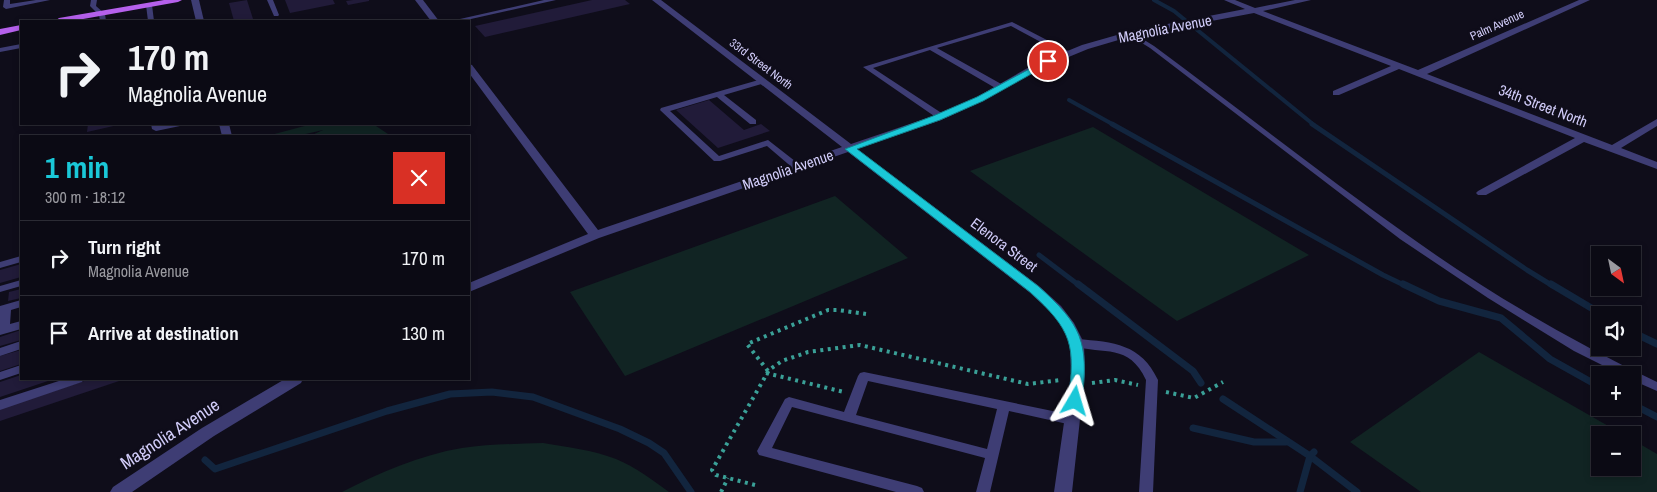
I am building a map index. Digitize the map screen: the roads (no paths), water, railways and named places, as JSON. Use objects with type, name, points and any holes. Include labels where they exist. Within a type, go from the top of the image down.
[{"type":"main road","points":[[70,20],[102,17],[148,5],[178,0]]},
{"type":"main road","points":[[0,32],[20,28]]},
{"type":"street","points":[[195,0],[200,20]]},
{"type":"street","points":[[419,0],[433,20]]},
{"type":"street","name":"33rd Street North","points":[[656,0],[850,149]]},
{"type":"street","points":[[1228,0],[1398,66]]},
{"type":"street","name":"Magnolia Avenue","points":[[470,288],[595,235],[850,149],[940,116],[980,99],[1034,68],[1068,53],[1131,34],[1307,0]]},
{"type":"street","name":"Palm Avenue","points":[[1418,74],[1586,0]]},
{"type":"street","points":[[1336,93],[1398,66]]},
{"type":"street","name":"34th Street North","points":[[1398,66],[1657,166]]},
{"type":"street","points":[[470,68],[595,235]]},
{"type":"street","points":[[1613,149],[1657,122]]},
{"type":"street","points":[[1482,193],[1583,138]]},
{"type":"street","name":"Elenora Street","points":[[850,149],[1034,289],[1056,309],[1069,326],[1076,343],[1078,374],[1062,492]]},
{"type":"street","name":"Magnolia Avenue","points":[[118,492],[208,432],[294,380]]},
{"type":"lane","points":[[7,0],[6,7],[47,0]]},
{"type":"lane","points":[[94,0],[93,6],[102,17]]},
{"type":"lane","points":[[270,0],[276,16]]},
{"type":"lane","points":[[459,20],[553,0]]},
{"type":"lane","points":[[148,5],[150,20]]},
{"type":"lane","points":[[940,116],[867,67],[1012,24],[1068,53]]},
{"type":"lane","points":[[1131,34],[1152,47],[1403,237],[1492,296],[1562,338],[1615,366]]},
{"type":"lane","points":[[0,50],[20,46]]},
{"type":"lane","points":[[931,48],[1000,87]]},
{"type":"lane","points":[[762,82],[664,110],[717,159],[768,143],[797,167]]},
{"type":"lane","points":[[719,94],[753,122]]},
{"type":"lane","points":[[155,125],[156,129],[173,125]]},
{"type":"lane","points":[[0,265],[20,260]]},
{"type":"lane","points":[[0,289],[20,283]]},
{"type":"lane","points":[[20,303],[3,308],[2,331],[20,325]]},
{"type":"lane","points":[[1076,343],[1108,346],[1126,352],[1140,360],[1148,368],[1152,380],[1146,492]]},
{"type":"lane","points":[[0,352],[20,345]]},
{"type":"lane","points":[[0,376],[20,369]]},
{"type":"lane","points":[[848,418],[864,376],[1072,420]]},
{"type":"lane","points":[[0,405],[75,380]]},
{"type":"lane","points":[[1641,380],[1657,388]]},
{"type":"lane","points":[[917,492],[764,451],[789,402],[992,455]]},
{"type":"lane","points":[[983,492],[1004,406]]},
{"type":"waterway","points":[[1154,0],[1174,11],[1314,125]]},
{"type":"waterway","points":[[1069,100],[1114,125]]},
{"type":"waterway","points":[[1112,124],[1406,286]]},
{"type":"waterway","points":[[1312,124],[1553,286]]},
{"type":"waterway","points":[[1039,255],[1080,286]]},
{"type":"waterway","points":[[1078,284],[1193,371],[1201,383]]},
{"type":"waterway","points":[[1403,284],[1439,301],[1501,318],[1550,359],[1591,382]]},
{"type":"waterway","points":[[1551,284],[1591,308]]},
{"type":"waterway","points":[[1641,336],[1657,344]]},
{"type":"waterway","points":[[205,460],[215,469],[387,411],[450,394],[492,392],[533,397],[620,429],[649,443],[664,453],[691,492]]},
{"type":"waterway","points":[[1223,399],[1310,456]]},
{"type":"waterway","points":[[1641,409],[1657,417]]},
{"type":"waterway","points":[[1193,428],[1254,442],[1286,442]]},
{"type":"waterway","points":[[1310,456],[1314,452]]},
{"type":"waterway","points":[[1300,492],[1310,456]]},
{"type":"waterway","points":[[1310,456],[1357,492]]}]
